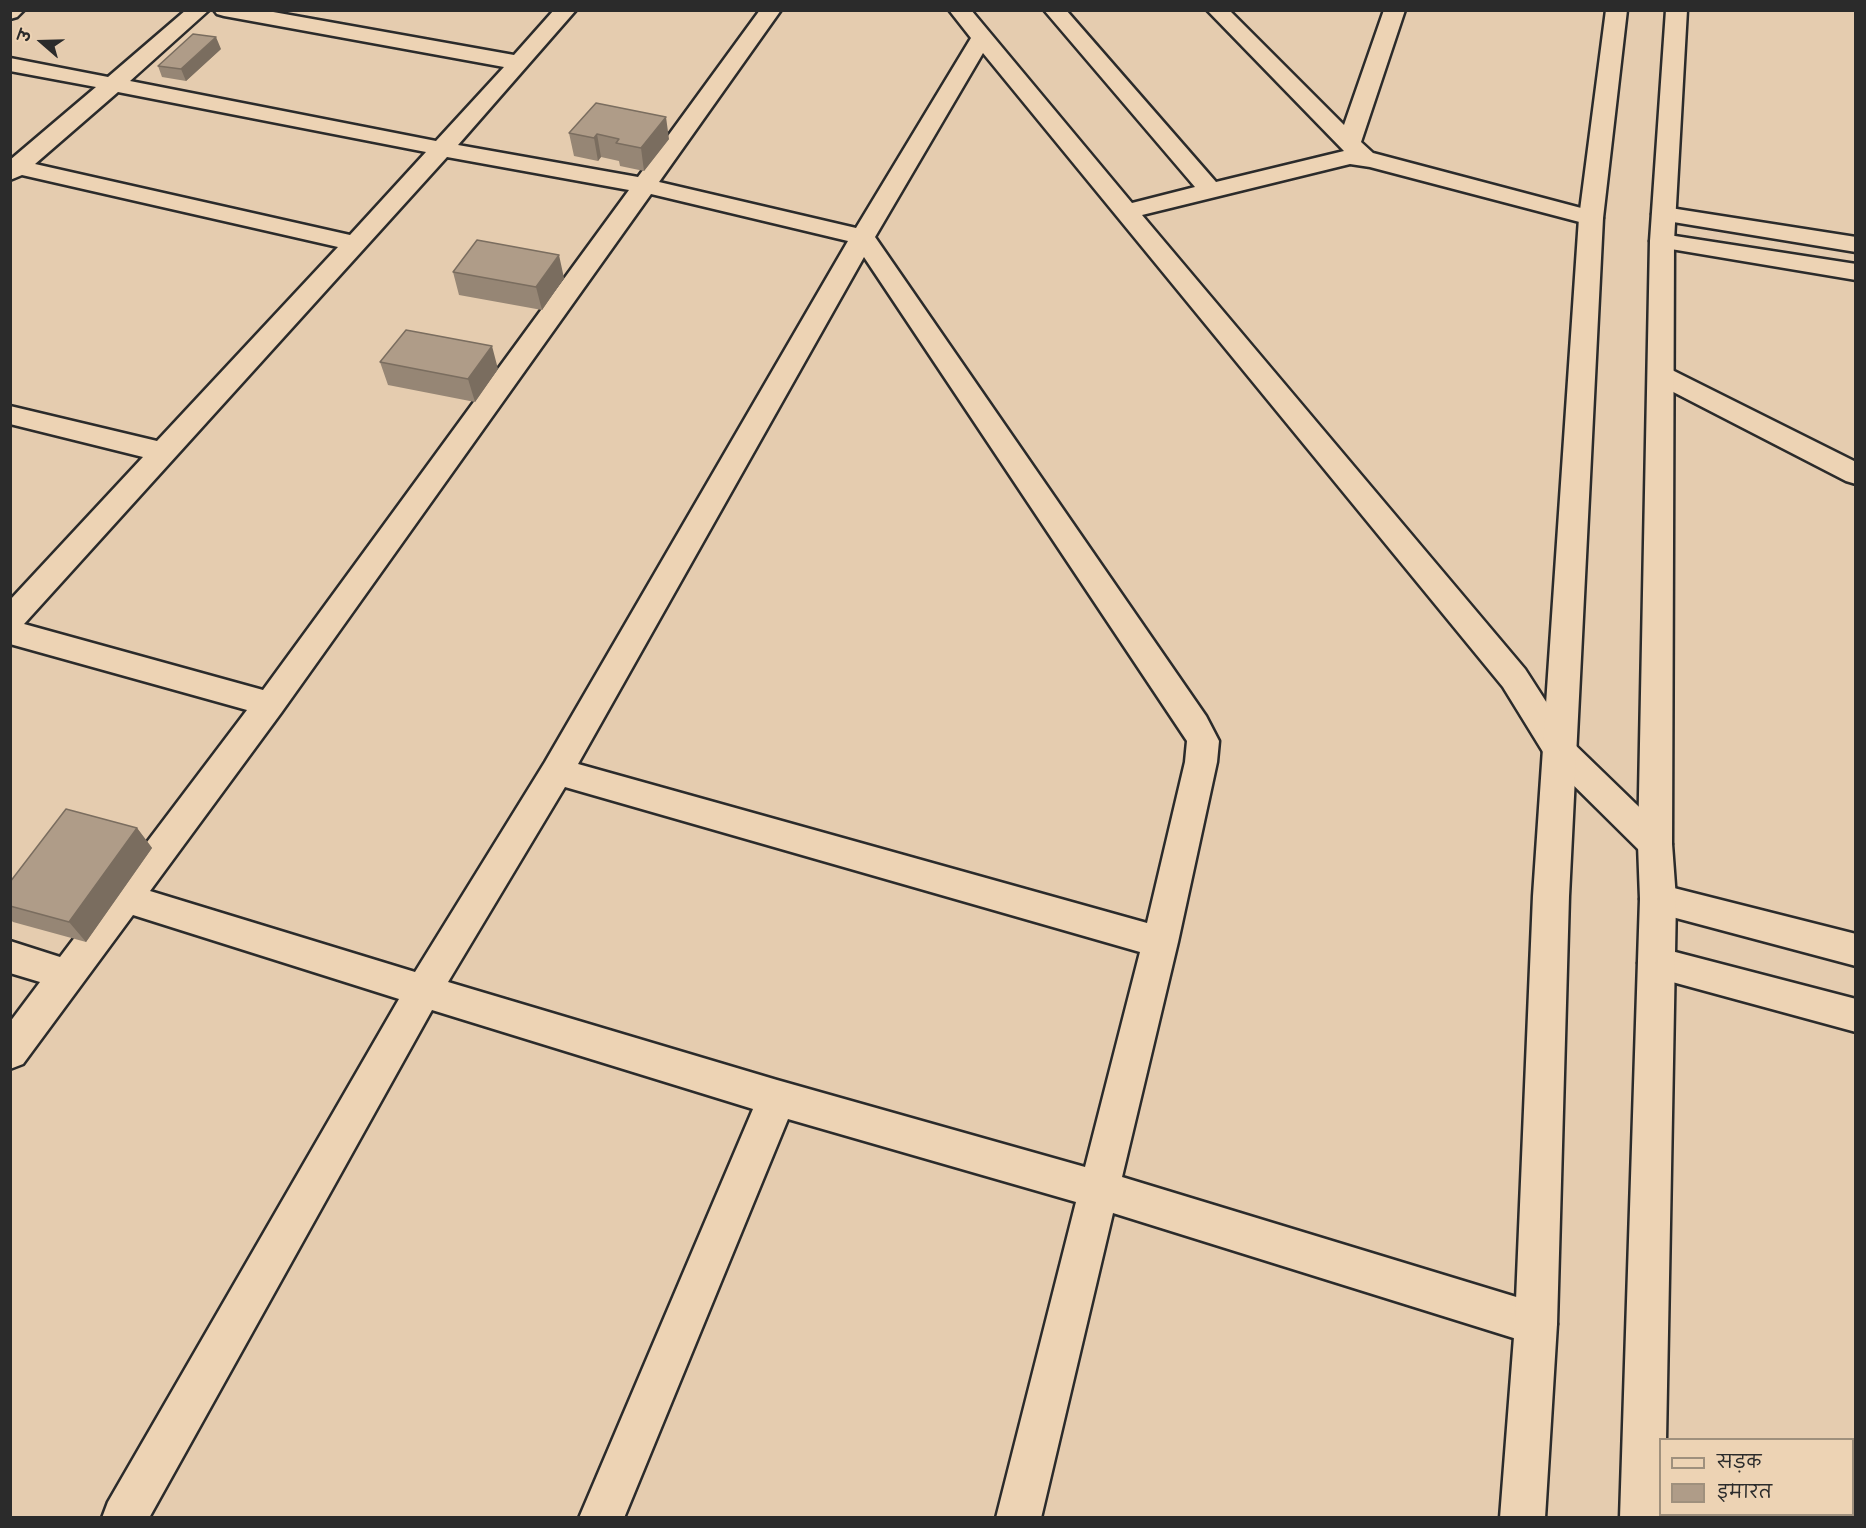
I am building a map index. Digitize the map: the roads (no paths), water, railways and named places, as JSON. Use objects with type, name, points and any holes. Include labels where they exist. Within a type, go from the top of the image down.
[{"type":"street","points":[[10,13],[14,10]]},
{"type":"street","points":[[14,170],[199,10]]},
{"type":"street","points":[[224,10],[520,63]]},
{"type":"street","points":[[10,620],[162,452],[444,149],[566,10]]},
{"type":"street","points":[[10,1052],[270,704],[647,186],[771,10]]},
{"type":"street","points":[[959,10],[1514,678],[1560,751],[1655,844]]},
{"type":"street","points":[[1054,10],[1212,192]]},
{"type":"street","points":[[1217,10],[1357,152],[1591,218]]},
{"type":"street","points":[[1128,211],[1350,157],[1357,152],[1395,10]]},
{"type":"street","points":[[1522,1518],[1536,1324],[1551,896],[1591,218],[1617,10]]},
{"type":"street","points":[[1641,1518],[1659,899],[1655,844],[1663,228],[1677,10]]},
{"type":"street","points":[[124,1518],[423,992],[557,771],[863,237],[981,38]]},
{"type":"street","points":[[10,64],[444,149],[647,186],[863,237],[1203,741],[1201,762],[1160,942],[1018,1518]]},
{"type":"street","points":[[14,170],[357,244]]},
{"type":"street","points":[[1663,228],[1856,245]]},
{"type":"street","points":[[1663,228],[1856,272]]},
{"type":"street","points":[[1661,375],[1856,474]]},
{"type":"street","points":[[10,415],[162,452]]},
{"type":"street","points":[[10,632],[270,704]]},
{"type":"street","points":[[557,771],[1160,942]]},
{"type":"street","points":[[125,898],[423,992],[777,1098],[1100,1190],[1536,1324]]},
{"type":"street","points":[[1659,899],[1856,950]]},
{"type":"street","points":[[10,957],[68,975]]},
{"type":"street","points":[[1656,963],[1856,1016]]},
{"type":"street","points":[[601,1518],[777,1098]]}]
